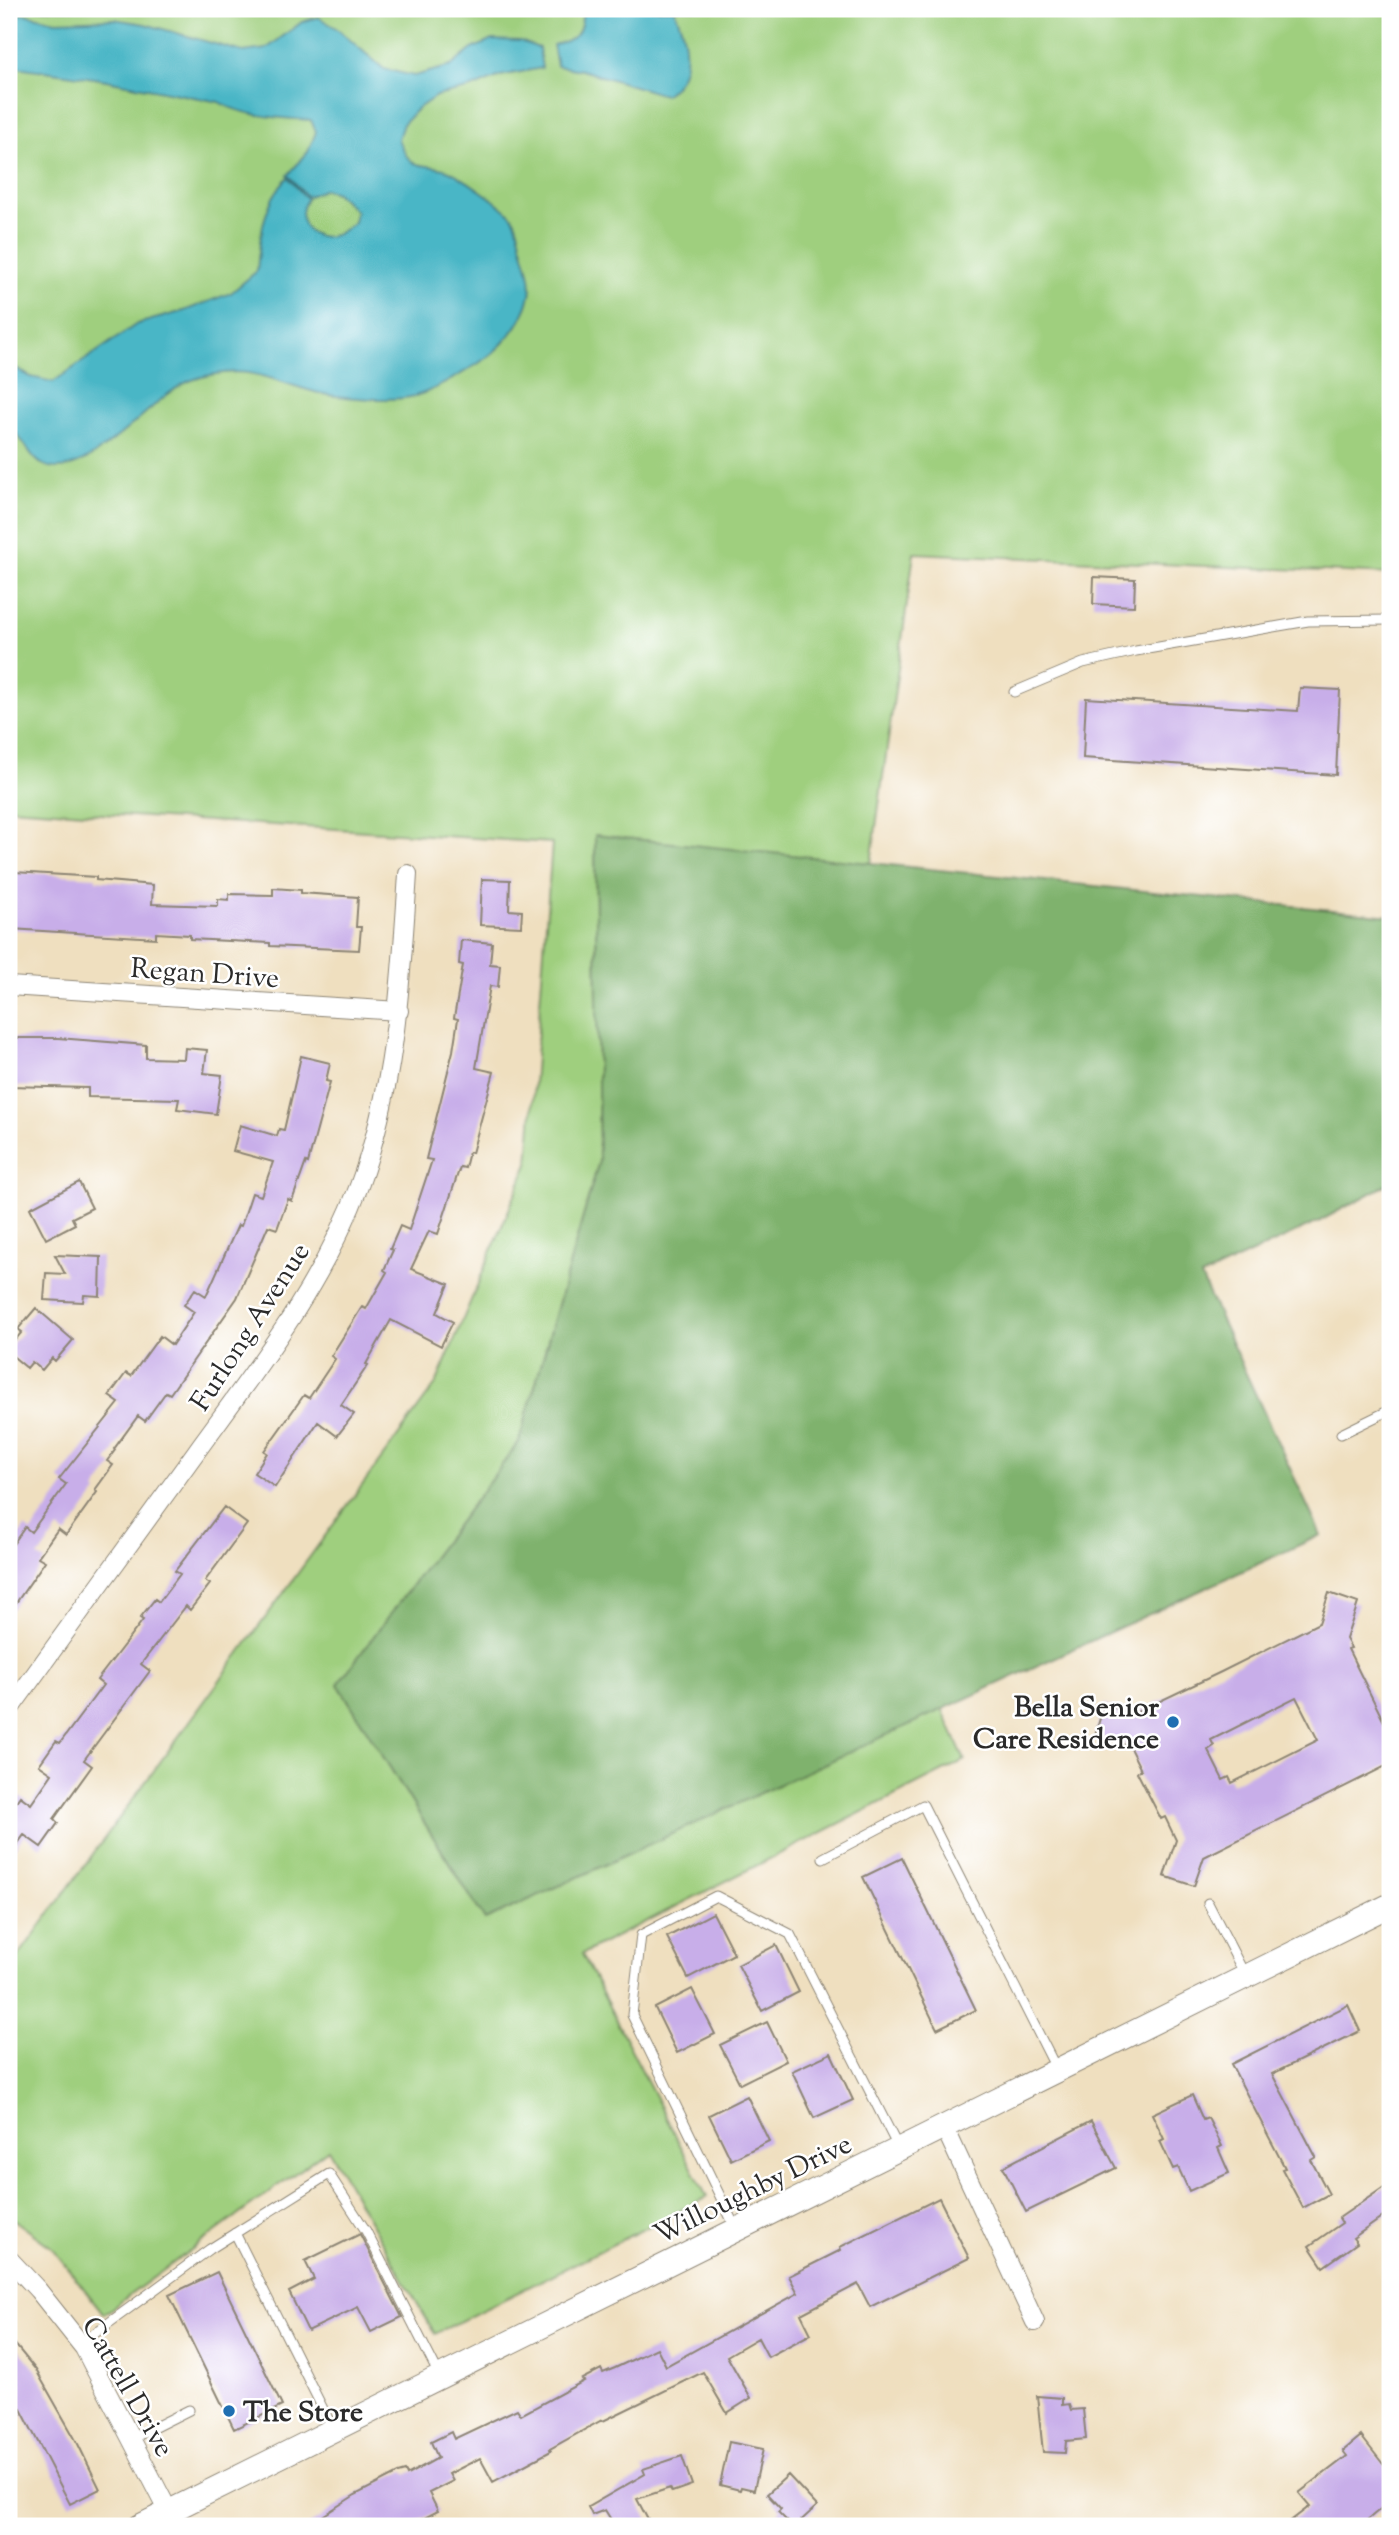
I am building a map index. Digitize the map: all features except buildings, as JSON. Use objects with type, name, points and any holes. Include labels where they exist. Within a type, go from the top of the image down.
[{"type":"street","name":"Furlong Avenue","points":[[9,1710],[276,1342],[323,1266],[347,1216],[370,1152],[392,1061],[399,1012],[408,874]]},
{"type":"street","name":"Regan Drive","points":[[9,986],[399,1012]]},
{"type":"street","name":"Willoughby Drive","points":[[140,2526],[1390,1905]]},
{"type":"street","points":[[944,2126],[1035,2322]]},
{"type":"street","name":"Cattell Drive","points":[[9,2259],[38,2290],[80,2344],[97,2371],[169,2512]]},
{"type":"lane","points":[[1014,691],[1083,663],[1136,650],[1307,621],[1390,620]]},
{"type":"lane","points":[[1341,1434],[1390,1410]]},
{"type":"lane","points":[[822,1858],[923,1805],[1056,2070]]},
{"type":"lane","points":[[736,2229],[632,2015],[641,1935],[716,1896],[790,1934],[898,2148]]},
{"type":"lane","points":[[1208,1903],[1246,1976]]},
{"type":"lane","points":[[80,2344],[235,2233],[328,2174],[373,2244],[440,2376]]},
{"type":"lane","points":[[235,2233],[333,2430]]},
{"type":"lane","points":[[131,2439],[189,2410]]},
{"type":"green space","points":[[9,9],[1390,9],[1390,574],[914,553],[871,863],[595,846],[599,1161],[519,1442],[338,1684],[485,1920],[942,1709],[965,1760],[582,1954],[707,2197],[435,2334],[328,2149],[104,2314],[51,2247],[9,2216],[9,1969],[436,1384],[528,1164],[552,843],[9,808]]},
{"type":"green space","points":[[595,835],[1390,916],[1390,1183],[1318,1222],[1201,1277],[1321,1535],[485,1920],[338,1684],[519,1442],[599,1161]]},
{"type":"water","points":[[583,9],[674,9],[686,55],[684,67],[674,87],[664,95],[581,70],[557,66],[553,45],[577,34]]},
{"type":"water","points":[[25,14],[56,21],[114,19],[145,24],[243,52],[266,49],[302,22],[318,17],[336,28],[384,69],[414,76],[451,66],[472,49],[492,40],[520,41],[539,48],[542,68],[500,76],[472,88],[436,96],[417,109],[403,124],[398,139],[412,162],[453,173],[494,200],[514,219],[531,284],[527,307],[516,327],[485,359],[431,390],[415,396],[379,399],[325,394],[255,374],[227,372],[192,380],[176,388],[119,436],[78,463],[59,468],[39,463],[10,423],[7,403],[9,365],[31,377],[53,382],[137,324],[184,311],[231,293],[257,271],[264,221],[273,197],[288,177],[307,199],[302,215],[306,228],[311,233],[326,237],[338,234],[354,222],[356,211],[336,193],[324,189],[307,197],[288,175],[308,152],[316,132],[311,120],[263,116],[239,111],[219,102],[101,79],[9,66],[9,16]]},
{"type":"place","name":"Bella Senior Care Residence","points":[[1173,1722]]},
{"type":"place","name":"The Store","points":[[229,2411]]}]
